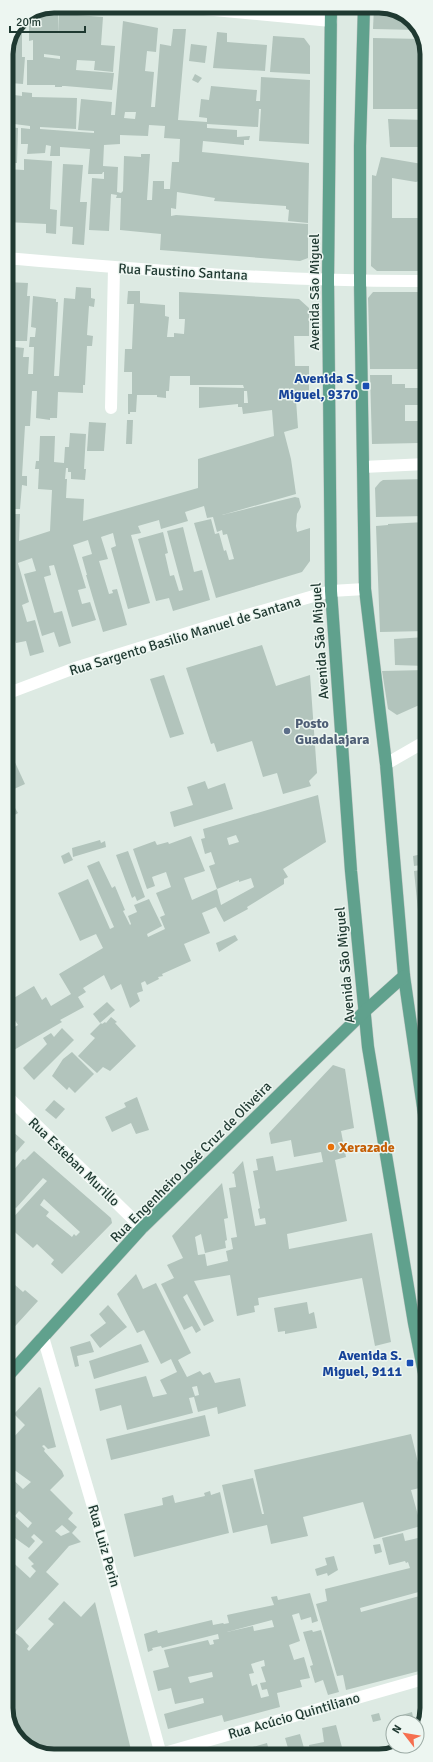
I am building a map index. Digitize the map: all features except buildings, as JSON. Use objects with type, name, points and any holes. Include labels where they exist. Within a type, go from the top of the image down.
[{"type":"main road","name":"Avenida São Miguel","points":[[331,13],[328,280],[331,591],[351,871],[369,1055],[420,1352]]},
{"type":"main road","points":[[364,13],[360,146],[360,281],[365,589],[386,764],[404,976],[420,1087]]},
{"type":"main road","name":"Rua Engenheiro José Cruz de Oliveira","points":[[13,1370],[142,1228],[364,1012],[404,976]]},
{"type":"street","points":[[246,13],[331,21]]},
{"type":"street","name":"Rua Faustino Santana","points":[[13,259],[114,268],[328,280],[420,281]]},
{"type":"street","points":[[111,408],[114,268]]},
{"type":"street","points":[[363,467],[420,464]]},
{"type":"street","name":"Rua Sargento Basilio Manuel de Santana","points":[[13,691],[76,668],[213,625],[331,591],[365,589]]},
{"type":"street","points":[[386,764],[420,744]]},
{"type":"street","name":"Rua Esteban Murillo","points":[[13,1102],[142,1228]]},
{"type":"street","name":"Rua Luiz Perin","points":[[43,1337],[98,1524],[159,1749]]},
{"type":"street","name":"Rua Acúcio Quintiliano","points":[[182,1749],[420,1680]]},
{"type":"place","name":"Avenida S. Miguel, 9370","points":[[366,386]]},
{"type":"place","name":"Posto Guadalajara","points":[[287,731]]},
{"type":"place","name":"Xerazade","points":[[331,1147]]},
{"type":"place","name":"Avenida S. Miguel, 9111","points":[[410,1363]]}]
